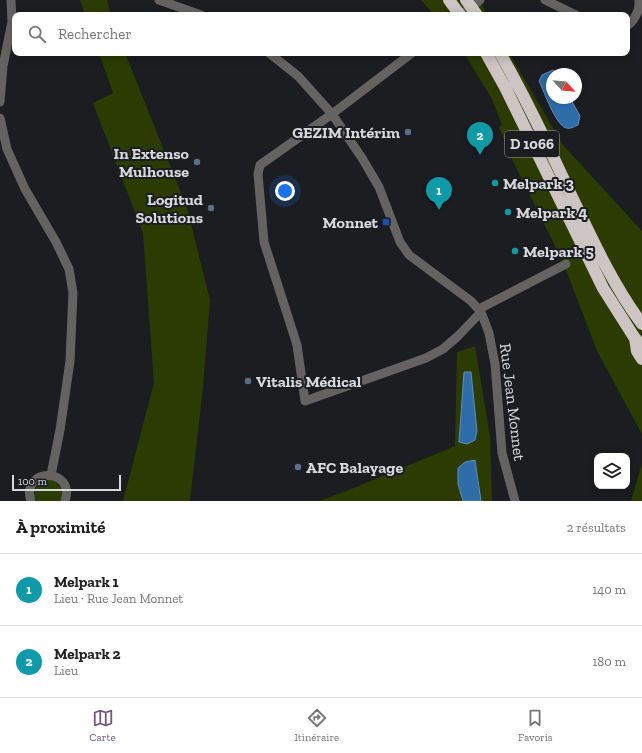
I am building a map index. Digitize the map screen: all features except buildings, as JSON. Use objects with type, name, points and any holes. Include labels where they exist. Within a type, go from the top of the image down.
[{"type":"highway","points":[[449,0],[459,12]]},
{"type":"highway","points":[[466,0],[475,12]]},
{"type":"highway","name":"D 1066","points":[[488,56],[603,288],[638,342]]},
{"type":"highway","name":"D 1066","points":[[502,56],[516,80],[543,134],[610,274],[642,324]]},
{"type":"highway","points":[[610,274],[618,278],[642,314]]},
{"type":"highway","points":[[638,342],[637,351],[642,359]]},
{"type":"street","points":[[0,102],[3,66],[12,22],[11,0]]},
{"type":"street","points":[[158,0],[192,12]]},
{"type":"street","points":[[465,12],[480,0]]},
{"type":"street","points":[[545,0],[570,12]]},
{"type":"street","points":[[630,24],[638,11],[639,0]]},
{"type":"street","name":"Rue Jean Monnet","points":[[273,56],[298,76],[332,114],[362,158],[379,187],[400,242],[410,255],[471,301],[480,310],[489,333],[495,364],[502,453],[515,501]]},
{"type":"street","points":[[408,56],[332,114],[260,165],[258,174],[264,242],[297,345],[302,390],[305,401],[426,358],[443,349],[458,336],[480,310],[566,264]]},
{"type":"street","points":[[0,118],[7,149],[25,189],[56,242],[69,269],[73,293],[70,361],[60,430],[51,475]]},
{"type":"street","points":[[31,501],[30,495],[32,484],[40,477],[51,475],[62,481],[67,493],[65,501]]},
{"type":"green space","points":[[80,0],[107,0],[110,12],[84,12]]},
{"type":"green space","points":[[421,0],[480,0],[486,12],[431,12]]},
{"type":"green space","points":[[100,56],[126,56],[187,208],[210,300],[203,387],[190,501],[123,501],[154,383],[143,233],[93,103],[113,93]]},
{"type":"green space","points":[[466,56],[511,56],[563,145],[642,231],[642,434],[597,351],[563,262],[511,157],[499,127],[502,125],[492,99]]},
{"type":"green space","points":[[475,346],[490,436],[492,501],[319,501],[455,446],[457,352]]},
{"type":"green space","points":[[642,463],[642,501],[631,501]]},
{"type":"green space","points":[[51,479],[61,488],[62,494],[60,501],[37,501],[34,496],[36,487],[43,480]]},
{"type":"water","points":[[546,73],[546,98],[539,81],[542,75]]},
{"type":"water","points":[[549,104],[573,104],[580,116],[578,125],[572,128],[566,128],[558,120]]},
{"type":"water","points":[[464,372],[471,372],[477,431],[475,440],[467,444],[459,442]]},
{"type":"water","points":[[475,460],[481,501],[463,501],[458,484],[458,468],[465,462]]},
{"type":"place","name":"GEZIM Intérim","points":[[408,132]]},
{"type":"place","name":"Melpark 2","points":[[480,155]]},
{"type":"place","name":"In Extenso Mulhouse","points":[[197,162]]},
{"type":"place","name":"Melpark 3","points":[[495,183]]},
{"type":"place","name":"Logitud Solutions","points":[[211,208]]},
{"type":"place","name":"Melpark 1","points":[[439,210]]},
{"type":"place","name":"Melpark 4","points":[[508,212]]},
{"type":"place","name":"Monnet","points":[[386,222]]},
{"type":"place","name":"Melpark 5","points":[[515,251]]},
{"type":"place","name":"Vitalis Médical","points":[[248,381]]},
{"type":"place","name":"AFC Balayage","points":[[298,467]]}]
